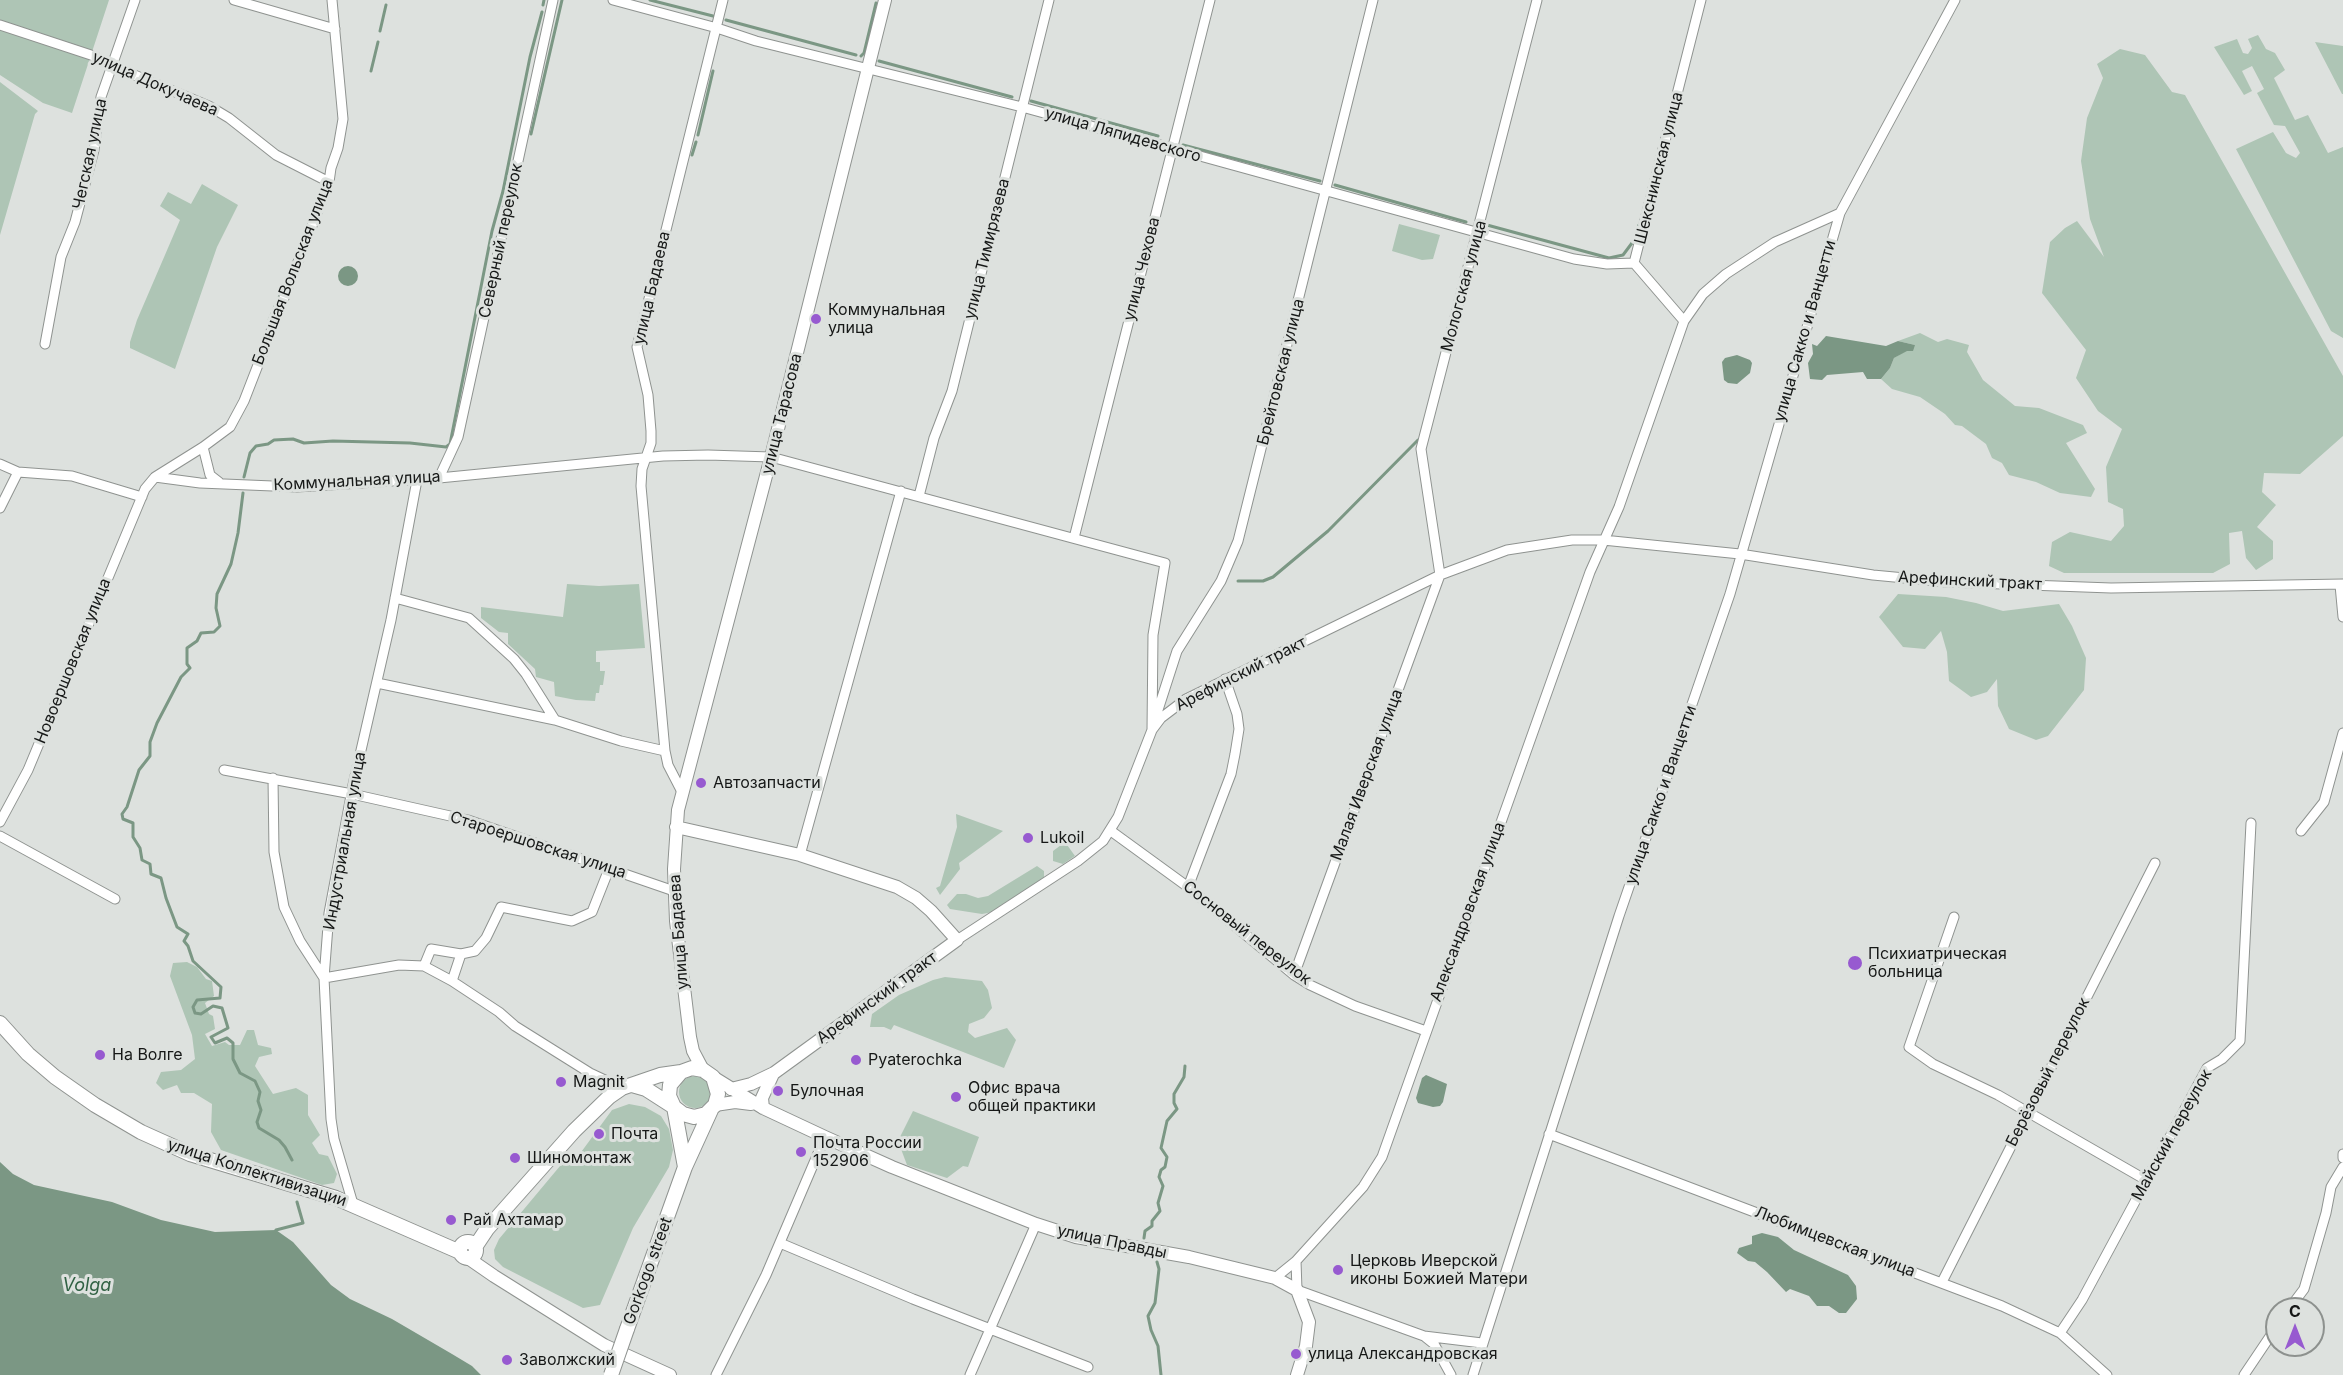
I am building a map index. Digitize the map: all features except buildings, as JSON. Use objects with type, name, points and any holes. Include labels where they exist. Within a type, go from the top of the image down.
[{"type":"main road","name":"улица Коллективизации","points":[[0,1023],[28,1054],[55,1077],[95,1105],[141,1132],[190,1154],[318,1192],[353,1204],[439,1242],[467,1248]]},
{"type":"main road","points":[[684,1070],[673,1080],[669,1090],[685,1167]]},
{"type":"main road","points":[[467,1248],[574,1131],[609,1097],[627,1086],[684,1070],[708,1073],[718,1088],[713,1108],[694,1117],[682,1114],[646,1089],[627,1086]]},
{"type":"main road","name":"Gorkogo street","points":[[611,1375],[685,1167],[713,1108]]},
{"type":"street","name":"Чегская улица","points":[[45,344],[61,257],[75,222],[94,150],[101,97],[135,0]]},
{"type":"street","points":[[234,0],[335,29]]},
{"type":"street","name":"Большая Вольская улица","points":[[142,497],[145,489],[155,477],[203,447],[230,427],[237,417],[329,182],[343,119],[332,0]]},
{"type":"street","name":"Северный переулок","points":[[438,478],[458,437],[553,0]]},
{"type":"street","name":"улица Ляпидевского","points":[[613,0],[756,41],[1022,107],[1574,259],[1607,264],[1634,263]]},
{"type":"street","name":"улица Бадаева","points":[[682,792],[668,765],[665,751],[641,486],[642,469],[651,443],[648,395],[638,355],[638,340],[723,0]]},
{"type":"street","name":"улица Тарасова","points":[[676,827],[682,792],[771,458],[885,0]]},
{"type":"street","name":"улица Тимирязева","points":[[919,496],[934,438],[952,391],[1049,0]]},
{"type":"street","name":"улица Чехова","points":[[1074,538],[1210,0]]},
{"type":"street","name":"Брейтовская улица","points":[[1152,730],[1178,651],[1221,581],[1238,541],[1373,0]]},
{"type":"street","name":"Мологская улица","points":[[1440,575],[1422,449],[1537,0]]},
{"type":"street","name":"Шекснинская улица","points":[[1683,321],[1634,263],[1701,0]]},
{"type":"street","name":"улица Сакко и Ванцетти","points":[[1473,1375],[1620,912],[1712,647],[1840,213],[1955,0]]},
{"type":"street","name":"улица Докучаева","points":[[0,25],[83,52],[220,112],[264,148],[329,182]]},
{"type":"street","points":[[1603,540],[1619,507],[1683,321],[1703,294],[1726,274],[1774,242],[1840,213]]},
{"type":"street","points":[[203,447],[210,475],[219,483]]},
{"type":"street","name":"Коммунальная улица","points":[[155,477],[200,483],[297,487],[417,480],[647,457],[708,455],[771,458],[1165,563],[1153,635],[1152,730]]},
{"type":"street","points":[[0,464],[18,472],[72,476],[142,497]]},
{"type":"street","points":[[0,508],[18,472]]},
{"type":"street","name":"Индустриальная улица","points":[[353,1204],[334,1139],[331,1119],[324,978],[329,913],[352,794],[395,598],[417,480]]},
{"type":"street","points":[[800,855],[901,491]]},
{"type":"street","name":"Новоершовская улица","points":[[0,822],[28,770],[142,497]]},
{"type":"street","name":"Арефинский тракт","points":[[731,1089],[751,1084],[774,1073],[957,940],[1078,861],[1111,831],[1152,730],[1161,718],[1186,699],[1440,575],[1507,550],[1572,540],[1603,540],[1740,554],[1873,575],[1947,582],[2111,588],[2341,584]]},
{"type":"street","name":"Александровская улица","points":[[1275,1278],[1296,1261],[1363,1187],[1382,1157],[1603,540]]},
{"type":"street","name":"Малая Иверская улица","points":[[1294,975],[1440,575]]},
{"type":"street","points":[[2341,584],[2343,617]]},
{"type":"street","points":[[395,598],[469,618],[514,659],[555,720]]},
{"type":"street","points":[[1188,887],[1231,774],[1235,754],[1239,729],[1237,714],[1225,679]]},
{"type":"street","points":[[377,683],[555,720],[621,741],[665,751]]},
{"type":"street","points":[[2301,831],[2324,802],[2343,733]]},
{"type":"street","name":"Староершовская улица","points":[[224,770],[352,794],[468,820],[674,891]]},
{"type":"street","points":[[273,778],[274,852],[284,907],[300,941],[324,978],[399,965],[424,966],[452,981],[499,1012],[515,1026],[590,1073],[627,1086]]},
{"type":"street","name":"Майский переулок","points":[[2060,1333],[2082,1300],[2207,1068],[2222,1059],[2240,1041],[2251,823]]},
{"type":"street","points":[[676,827],[800,855],[907,892],[931,911],[957,940]]},
{"type":"street","name":"улица Бадаева","points":[[676,827],[674,891],[690,1037],[693,1051],[708,1073]]},
{"type":"street","name":"Сосновый переулок","points":[[1111,831],[1188,887],[1294,975],[1355,1006],[1426,1031]]},
{"type":"street","points":[[0,836],[114,899]]},
{"type":"street","name":"Берёзовый переулок","points":[[1942,1282],[2155,863]]},
{"type":"street","points":[[424,966],[431,950],[461,954],[475,951],[501,907],[572,921],[592,912],[609,869]]},
{"type":"street","points":[[1954,917],[1909,1047],[1932,1064],[1998,1095],[2146,1180]]},
{"type":"street","points":[[452,981],[461,954]]},
{"type":"street","name":"улица Бадаева","points":[[684,1070],[690,1051],[690,1037]]},
{"type":"street","name":"улица Правды","points":[[708,1073],[763,1108],[825,1137],[892,1167],[1076,1238],[1189,1257],[1275,1278],[1296,1290],[1424,1336],[1482,1342]]},
{"type":"street","points":[[763,1108],[762,1098],[774,1073]]},
{"type":"street","name":"улица Правды","points":[[713,1108],[735,1102],[763,1108]]},
{"type":"street","name":"Любимцевская улица","points":[[1549,1134],[1942,1282],[2060,1333],[2107,1375]]},
{"type":"street","points":[[716,1375],[780,1242],[825,1137]]},
{"type":"street","points":[[2298,1297],[2304,1289],[2326,1213],[2331,1187],[2343,1167]]},
{"type":"street","points":[[970,1375],[1036,1224]]},
{"type":"street","points":[[780,1242],[913,1299],[1088,1366]]},
{"type":"street","points":[[467,1248],[494,1276],[604,1345],[670,1375]]},
{"type":"street","points":[[1296,1261],[1296,1290],[1309,1322],[1306,1346],[1297,1375]]},
{"type":"street","points":[[1424,1336],[1439,1352],[1450,1375]]},
{"type":"street","points":[[2244,1375],[2265,1344]]},
{"type":"shaded area","points":[[0,0],[109,0],[72,113],[43,103],[0,75]]},
{"type":"shaded area","points":[[2258,35],[2266,49],[2275,53],[2285,70],[2274,78],[2295,120],[2308,115],[2328,153],[2343,147],[2343,338],[2331,331],[2236,149],[2273,132],[2286,153],[2296,158],[2300,153],[2285,126],[2274,125],[2257,93],[2264,89],[2252,66],[2242,71],[2252,91],[2244,95],[2214,47],[2237,39],[2243,53],[2248,54],[2252,48],[2248,39]]},
{"type":"shaded area","points":[[2315,42],[2343,46],[2343,94],[2342,94]]},
{"type":"shaded area","points":[[2120,49],[2145,55],[2172,92],[2185,95],[2343,376],[2343,436],[2300,474],[2264,473],[2262,492],[2276,505],[2257,527],[2273,541],[2273,559],[2256,570],[2246,558],[2242,531],[2229,533],[2230,564],[2213,573],[2064,573],[2049,566],[2052,542],[2070,532],[2111,541],[2124,526],[2123,509],[2108,502],[2106,467],[2122,429],[2098,411],[2076,378],[2086,350],[2042,293],[2050,242],[2065,228],[2077,221],[2104,257],[2090,219],[2081,161],[2087,118],[2103,78],[2097,64]]},
{"type":"shaded area","points":[[0,82],[38,111],[35,114],[0,235]]},
{"type":"shaded area","points":[[202,184],[238,205],[217,247],[175,369],[130,348],[130,342],[137,320],[180,220],[160,206],[168,192],[191,204]]},
{"type":"shaded area","points":[[1399,224],[1440,235],[1433,259],[1422,260],[1392,251]]},
{"type":"shaded area","points":[[1920,333],[1938,342],[1947,339],[1969,345],[1967,352],[1983,380],[2015,406],[2039,408],[2083,425],[2087,433],[2066,443],[2095,489],[2091,497],[2060,493],[2036,482],[2009,475],[2002,463],[1992,458],[1986,444],[1962,426],[1955,425],[1945,414],[1920,397],[1892,389],[1881,379],[1890,368],[1894,358],[1915,345],[1898,341]]},
{"type":"shaded area","points":[[567,584],[599,586],[639,584],[645,648],[596,651],[596,662],[600,662],[600,671],[605,671],[603,685],[600,685],[599,693],[596,693],[595,701],[555,696],[554,682],[536,677],[535,669],[508,644],[508,633],[499,632],[481,618],[481,607],[563,617]]},
{"type":"shaded area","points":[[1898,594],[1946,597],[2003,611],[2059,604],[2086,658],[2084,690],[2048,736],[2036,740],[2009,729],[1998,706],[1997,679],[1987,692],[1971,697],[1949,681],[1947,652],[1941,631],[1925,649],[1903,647],[1879,617]]},
{"type":"shaded area","points":[[956,814],[1003,831],[959,863],[960,869],[940,895],[936,888],[940,886],[957,827]]},
{"type":"shaded area","points":[[1065,842],[1075,856],[1063,864],[1053,861],[1053,851]]},
{"type":"shaded area","points":[[1037,866],[1044,871],[1044,878],[993,912],[982,914],[950,909],[947,905],[957,894],[978,898],[988,896]]},
{"type":"shaded area","points":[[187,962],[197,967],[206,979],[212,981],[214,996],[205,1003],[209,1014],[213,1016],[215,1029],[205,1034],[212,1046],[225,1042],[229,1045],[240,1045],[247,1030],[254,1030],[258,1045],[271,1048],[272,1054],[259,1057],[255,1066],[273,1094],[296,1088],[308,1095],[308,1115],[320,1135],[312,1143],[319,1154],[328,1156],[337,1174],[334,1183],[322,1185],[221,1150],[211,1132],[212,1104],[194,1093],[181,1093],[177,1085],[163,1090],[156,1083],[161,1072],[181,1070],[195,1059],[192,1035],[170,976],[173,963]]},
{"type":"shaded area","points":[[945,977],[982,981],[988,990],[992,1008],[984,1018],[969,1024],[968,1032],[975,1038],[1007,1028],[1016,1040],[1004,1068],[894,1025],[891,1030],[884,1027],[870,1027],[872,1014],[899,995]]},
{"type":"shaded area","points":[[695,1076],[707,1080],[711,1092],[707,1104],[695,1108],[683,1104],[679,1092],[683,1080]]},
{"type":"shaded area","points":[[629,1104],[645,1107],[661,1116],[669,1129],[673,1150],[669,1167],[633,1228],[600,1305],[583,1308],[503,1267],[495,1259],[494,1250],[499,1239],[560,1166],[579,1155],[612,1110]]},
{"type":"shaded area","points":[[913,1111],[979,1137],[968,1167],[963,1166],[947,1178],[907,1165],[898,1141]]},
{"type":"water","points":[[348,266],[355,269],[358,276],[355,283],[348,286],[341,283],[338,276],[341,269]]},
{"type":"water","points":[[1826,336],[1886,346],[1898,341],[1915,345],[1913,351],[1907,351],[1894,358],[1890,368],[1881,379],[1867,379],[1863,372],[1827,375],[1822,380],[1810,379],[1808,363],[1813,354],[1812,344],[1817,346]]},
{"type":"water","points":[[1737,355],[1750,360],[1752,363],[1750,373],[1737,384],[1728,383],[1724,380],[1722,362],[1725,358]]},
{"type":"water","points":[[1426,1075],[1447,1084],[1440,1106],[1433,1107],[1418,1103],[1416,1098],[1422,1078]]},
{"type":"water","name":"Volga","points":[[0,1162],[13,1174],[34,1185],[112,1202],[161,1220],[215,1232],[276,1230],[293,1242],[331,1285],[350,1299],[392,1319],[472,1366],[481,1375],[0,1375]]},
{"type":"water","points":[[1762,1233],[1778,1237],[1794,1250],[1848,1275],[1856,1286],[1857,1299],[1846,1313],[1839,1313],[1829,1306],[1817,1306],[1809,1296],[1790,1289],[1786,1292],[1755,1262],[1748,1261],[1737,1253],[1739,1248],[1752,1244],[1752,1236]]},
{"type":"waterway","points":[[543,5],[544,0]]},
{"type":"waterway","points":[[531,134],[562,0]]},
{"type":"waterway","points":[[650,0],[713,16]]},
{"type":"waterway","points":[[861,56],[864,53],[876,3]]},
{"type":"waterway","points":[[380,31],[386,5]]},
{"type":"waterway","points":[[244,477],[250,453],[256,446],[268,444],[274,440],[293,439],[304,443],[333,441],[410,443],[446,447],[450,444],[492,231],[503,191],[530,57],[542,12]]},
{"type":"waterway","points":[[726,20],[856,55]]},
{"type":"waterway","points":[[371,71],[378,42]]},
{"type":"waterway","points":[[879,61],[1012,97]]},
{"type":"waterway","points":[[698,135],[713,71]]},
{"type":"waterway","points":[[1031,101],[1158,136]]},
{"type":"waterway","points":[[692,155],[696,142]]},
{"type":"waterway","points":[[1183,145],[1320,181]]},
{"type":"waterway","points":[[1335,185],[1466,222]]},
{"type":"waterway","points":[[1487,225],[1609,258],[1623,255],[1635,239],[1639,225]]},
{"type":"waterway","points":[[286,280],[290,271]]},
{"type":"waterway","points":[[269,320],[281,293]]},
{"type":"waterway","points":[[1238,581],[1263,581],[1273,577],[1328,531],[1418,440]]},
{"type":"waterway","points":[[243,493],[231,564],[217,594],[216,608],[220,626],[214,632],[201,633],[197,641],[187,648],[187,664],[190,668],[181,677],[157,723],[150,742],[150,756],[139,770],[127,807],[122,814],[123,819],[133,823],[133,837],[140,848],[142,860],[150,864],[151,874],[161,878],[177,927],[188,934],[184,941],[193,961],[221,987],[220,998],[197,1000],[193,1007],[195,1013],[201,1014],[213,1006],[222,1008],[228,1028],[211,1037],[215,1043],[227,1038],[233,1043],[233,1059],[240,1073],[255,1081],[260,1092],[258,1101],[261,1110],[257,1122],[259,1128],[279,1140],[292,1160]]},
{"type":"waterway","points":[[1144,1238],[1145,1231],[1152,1226],[1152,1221],[1160,1211],[1158,1203],[1163,1186],[1159,1177],[1161,1170],[1165,1167],[1167,1157],[1161,1148],[1167,1121],[1177,1109],[1174,1094],[1184,1077],[1185,1066]]},
{"type":"waterway","points":[[275,1232],[303,1223],[297,1202]]},
{"type":"waterway","points":[[1157,1262],[1159,1269],[1155,1303],[1148,1316],[1158,1346],[1161,1375]]},
{"type":"place","name":"Коммунальная улица","points":[[816,319]]},
{"type":"place","name":"Автозапчасти","points":[[701,783]]},
{"type":"place","name":"Lukoil","points":[[1028,838]]},
{"type":"place","name":"Психиатрическая больница","points":[[1855,963]]},
{"type":"place","name":"На Волге","points":[[100,1055]]},
{"type":"place","name":"Pyaterochka","points":[[856,1060]]},
{"type":"place","name":"Magnit","points":[[561,1082]]},
{"type":"place","name":"Булочная","points":[[778,1091]]},
{"type":"place","name":"Офис врача общей практики","points":[[956,1097]]},
{"type":"place","name":"Почта","points":[[599,1134]]},
{"type":"place","name":"Почта России 152906","points":[[801,1152]]},
{"type":"place","name":"Шиномонтаж","points":[[515,1158]]},
{"type":"place","name":"Рай Ахтамар","points":[[451,1220]]},
{"type":"place","name":"Церковь Иверской иконы Божией Матери","points":[[1338,1270]]},
{"type":"place","name":"улица Александровская","points":[[1296,1354]]},
{"type":"place","name":"Заволжский","points":[[507,1360]]}]
